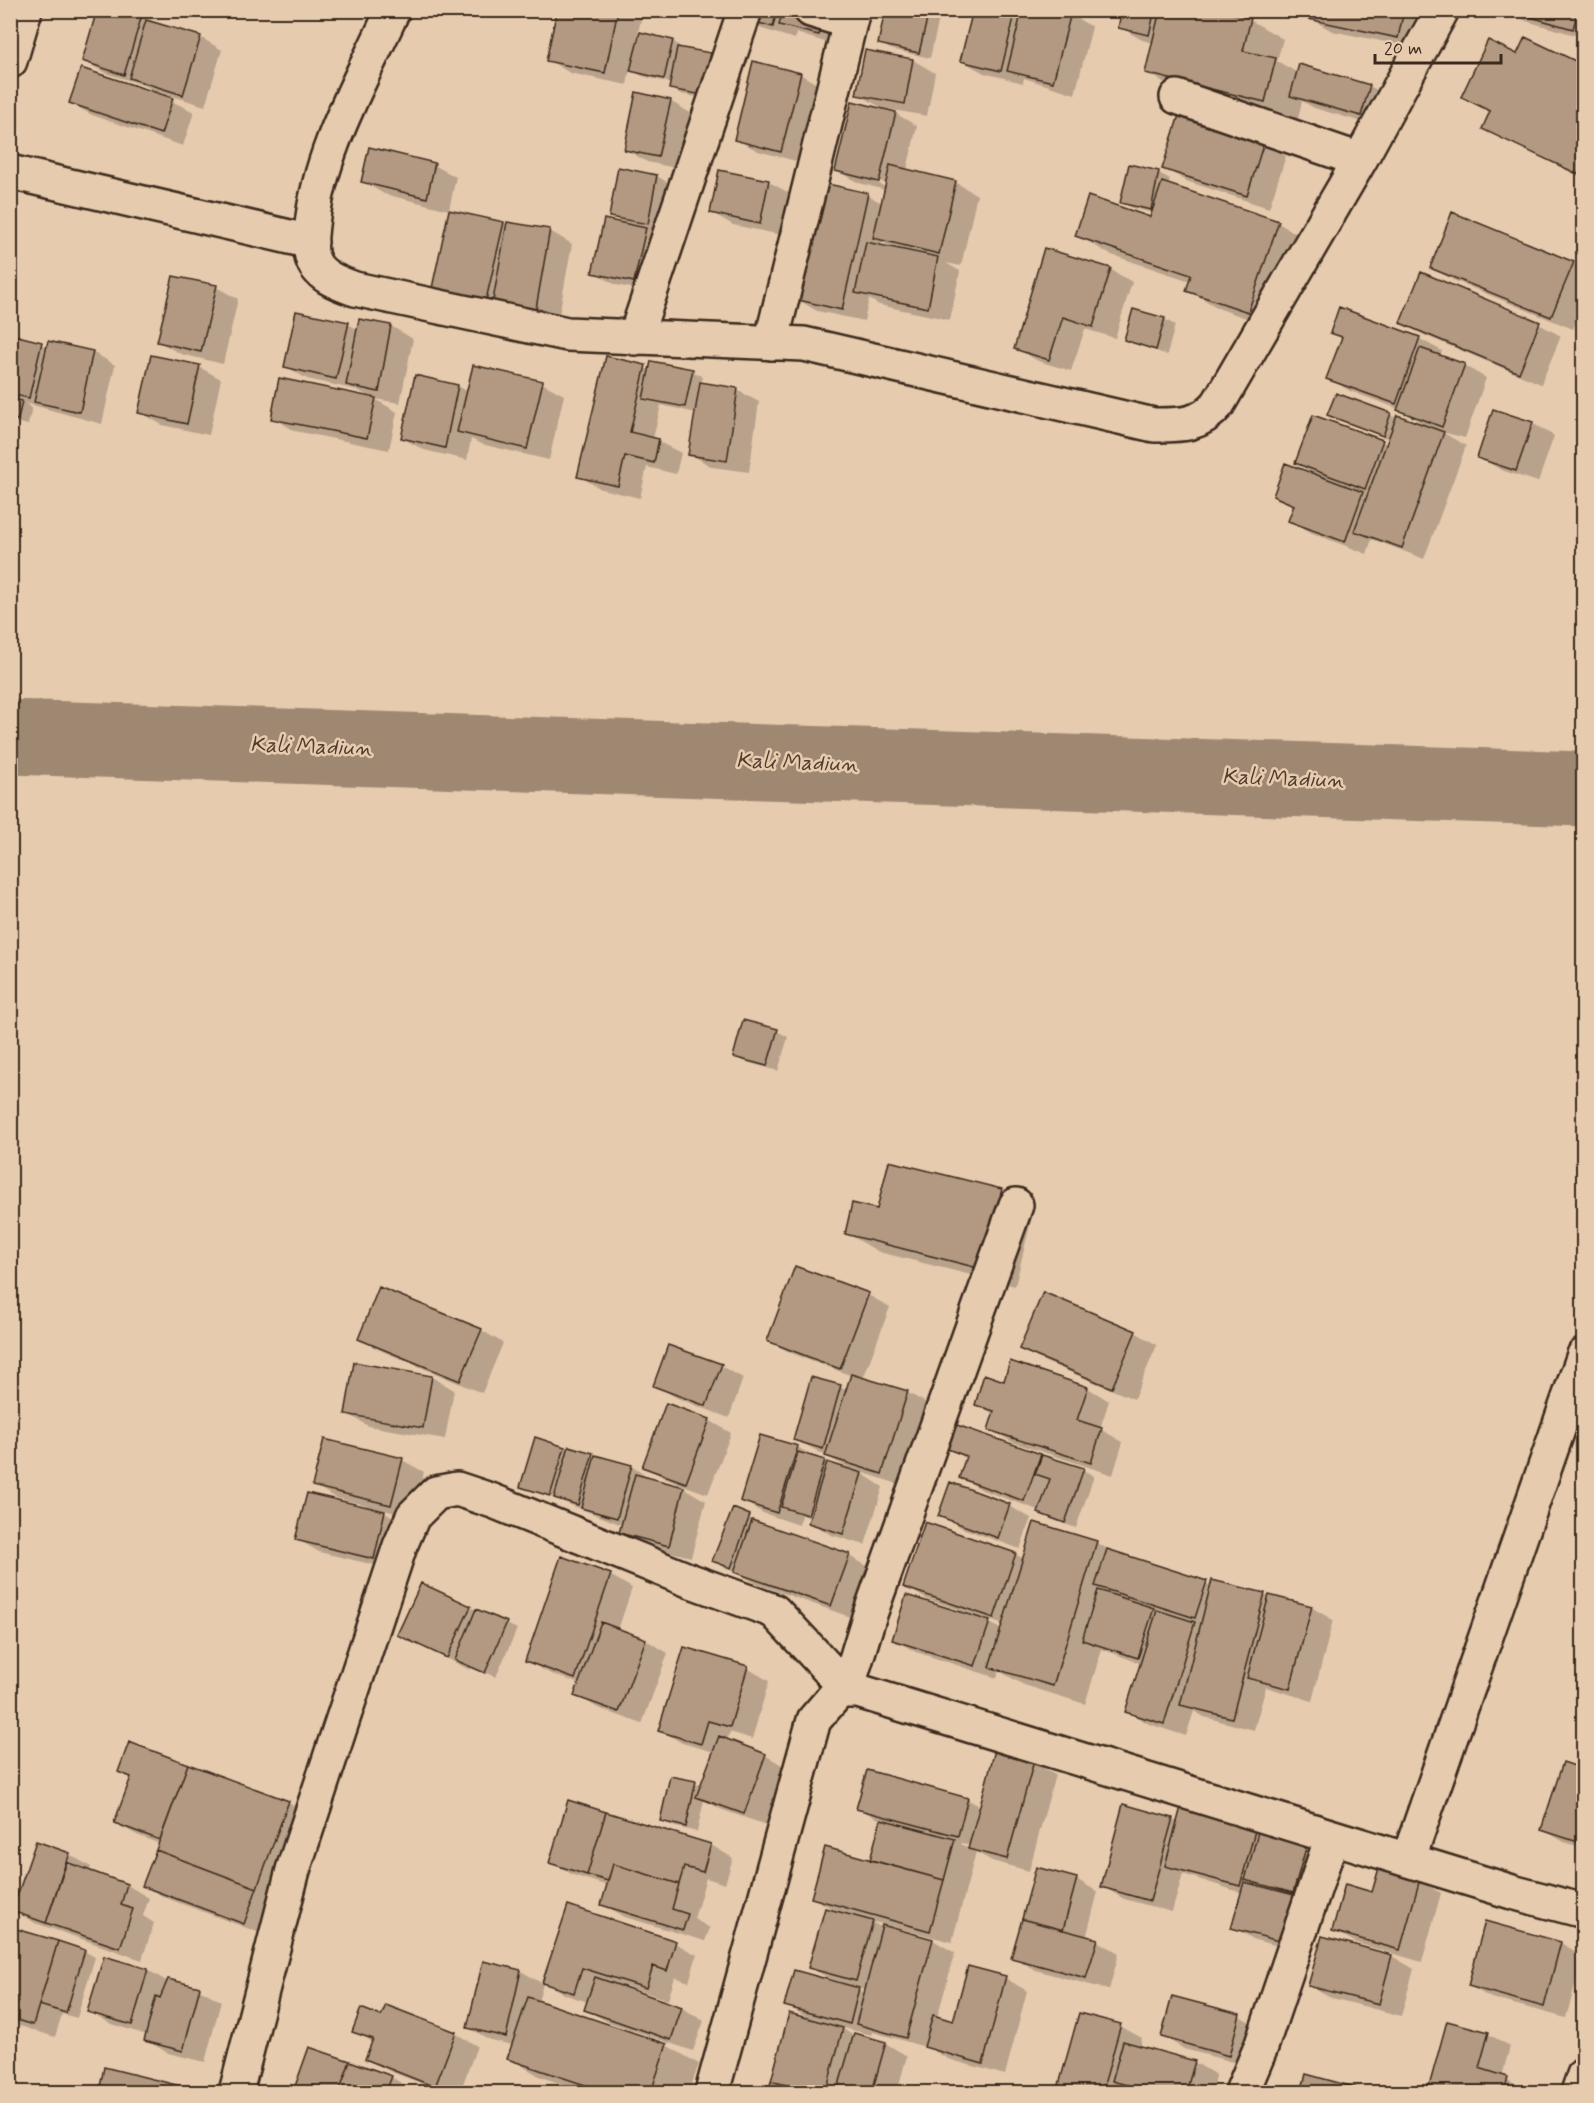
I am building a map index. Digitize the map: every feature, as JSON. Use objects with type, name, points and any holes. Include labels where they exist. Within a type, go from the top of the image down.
[{"type":"street","points":[[10,61],[25,10]]},
{"type":"street","points":[[393,10],[328,151],[314,211],[311,242],[312,258],[323,274],[355,289],[567,334],[804,344],[1154,424],[1188,425],[1207,417],[1218,404],[1360,160],[1442,10]]},
{"type":"street","points":[[635,338],[745,10]]},
{"type":"street","points":[[771,343],[852,16],[811,10]]},
{"type":"street","points":[[1177,97],[1360,160]]},
{"type":"street","points":[[10,172],[311,242]]},
{"type":"street","points":[[712,2092],[814,1720],[834,1695],[847,1689],[869,1617],[1016,1205]]},
{"type":"street","points":[[1408,1860],[1584,1355]]},
{"type":"street","points":[[236,2092],[293,1870],[396,1557],[413,1516],[435,1493],[458,1489],[774,1611],[847,1689],[1408,1860],[1584,1911]]},
{"type":"street","points":[[1242,2092],[1261,2047],[1332,1837]]},
{"type":"street","points":[[1578,2092],[1584,2075]]},
{"type":"building","points":[[97,10],[127,10],[142,15],[124,75],[82,61]]},
{"type":"building","points":[[557,10],[618,10],[605,73],[546,61]]},
{"type":"building","points":[[740,10],[777,10],[773,27],[738,17]]},
{"type":"building","points":[[783,10],[825,10],[819,35],[779,25]]},
{"type":"building","points":[[885,10],[929,11],[919,53],[878,44]]},
{"type":"building","points":[[973,10],[1016,10],[1001,71],[960,61]]},
{"type":"building","points":[[1022,10],[1071,13],[1053,82],[1007,71]]},
{"type":"building","points":[[1122,10],[1155,10],[1149,35],[1118,28]]},
{"type":"building","points":[[1160,10],[1219,10],[1251,18],[1243,51],[1276,58],[1265,102],[1145,73]]},
{"type":"building","points":[[1310,10],[1404,10],[1398,38],[1308,19]]},
{"type":"building","points":[[1506,10],[1578,10],[1573,29]]},
{"type":"building","points":[[146,20],[201,36],[183,95],[129,78]]},
{"type":"building","points":[[1584,28],[1584,45],[1579,44]]},
{"type":"building","points":[[640,32],[673,40],[664,79],[630,71]]},
{"type":"building","points":[[1525,37],[1584,65],[1584,177],[1482,129],[1490,111],[1461,97],[1488,40],[1517,54]]},
{"type":"building","points":[[677,47],[711,53],[703,95],[669,89]]},
{"type":"building","points":[[865,50],[913,59],[905,104],[856,95]]},
{"type":"building","points":[[753,61],[801,73],[781,152],[734,140]]},
{"type":"building","points":[[1299,64],[1370,85],[1361,116],[1290,96]]},
{"type":"building","points":[[81,68],[173,98],[161,134],[69,103]]},
{"type":"building","points":[[636,92],[671,100],[658,157],[624,150]]},
{"type":"building","points":[[852,101],[896,112],[879,182],[835,171]]},
{"type":"building","points":[[1179,115],[1264,142],[1247,196],[1162,169]]},
{"type":"building","points":[[369,147],[435,163],[427,198],[361,182]]},
{"type":"building","points":[[1129,164],[1159,171],[1151,210],[1120,203]]},
{"type":"building","points":[[890,165],[956,181],[939,254],[873,238]]},
{"type":"building","points":[[618,167],[657,175],[648,224],[609,217]]},
{"type":"building","points":[[719,170],[769,180],[760,224],[710,213]]},
{"type":"building","points":[[819,182],[868,193],[842,310],[794,299]]},
{"type":"building","points":[[1162,182],[1279,221],[1248,312],[1186,291],[1191,275],[1075,236],[1088,196],[1150,217]]},
{"type":"building","points":[[449,210],[504,222],[486,300],[432,288]]},
{"type":"building","points":[[1452,212],[1574,262],[1551,317],[1430,268]]},
{"type":"building","points":[[604,219],[646,228],[634,282],[592,273]]},
{"type":"building","points":[[507,222],[550,229],[535,314],[492,306]]},
{"type":"building","points":[[866,242],[938,257],[928,308],[855,293]]},
{"type":"building","points":[[1044,248],[1111,268],[1093,327],[1063,317],[1049,360],[1014,349]]},
{"type":"building","points":[[1421,272],[1540,322],[1519,373],[1400,323]]},
{"type":"building","points":[[173,276],[217,285],[201,352],[157,342]]},
{"type":"building","points":[[1339,307],[1420,337],[1396,404],[1326,379],[1342,337],[1330,333]]},
{"type":"building","points":[[1133,309],[1165,318],[1156,350],[1124,340]]},
{"type":"building","points":[[296,311],[349,322],[336,379],[284,367]]},
{"type":"building","points":[[359,319],[391,325],[379,392],[346,385]]},
{"type":"building","points":[[10,334],[42,342],[29,398],[10,394]]},
{"type":"building","points":[[48,341],[93,351],[80,412],[34,402]]},
{"type":"building","points":[[1420,348],[1465,364],[1442,427],[1397,410]]},
{"type":"building","points":[[151,355],[200,365],[187,424],[138,413]]},
{"type":"building","points":[[606,356],[646,365],[630,432],[659,439],[654,463],[625,456],[618,486],[577,477]]},
{"type":"building","points":[[651,361],[693,369],[685,407],[643,399]]},
{"type":"building","points":[[473,365],[543,381],[527,449],[457,432]]},
{"type":"building","points":[[415,375],[458,385],[445,448],[401,438]]},
{"type":"building","points":[[279,378],[376,398],[367,438],[271,419]]},
{"type":"building","points":[[700,382],[738,388],[727,461],[688,455]]},
{"type":"building","points":[[1336,393],[1391,413],[1383,436],[1327,415]]},
{"type":"building","points":[[10,398],[22,401],[18,420],[10,419]]},
{"type":"building","points":[[1493,409],[1533,422],[1516,471],[1477,458]]},
{"type":"building","points":[[1313,415],[1383,440],[1365,489],[1295,463]]},
{"type":"building","points":[[1397,415],[1444,432],[1402,548],[1354,531]]},
{"type":"building","points":[[1285,463],[1363,492],[1345,542],[1288,521],[1294,505],[1273,496]]},
{"type":"building","points":[[743,1020],[778,1029],[767,1066],[733,1057]]},
{"type":"building","points":[[889,1161],[1002,1189],[982,1269],[845,1234],[852,1203],[877,1209]]},
{"type":"building","points":[[795,1266],[869,1293],[840,1369],[767,1341]]},
{"type":"building","points":[[379,1287],[482,1329],[460,1381],[358,1339]]},
{"type":"building","points":[[1043,1292],[1136,1331],[1112,1388],[1019,1349]]},
{"type":"building","points":[[668,1345],[722,1364],[706,1406],[653,1386]]},
{"type":"building","points":[[1010,1361],[1088,1387],[1077,1420],[1102,1428],[1091,1463],[988,1430],[994,1411],[975,1405],[984,1374],[1004,1381]]},
{"type":"building","points":[[354,1362],[432,1376],[423,1428],[345,1414]]},
{"type":"building","points":[[851,1374],[908,1391],[882,1474],[825,1456]]},
{"type":"building","points":[[811,1377],[841,1385],[823,1449],[793,1440]]},
{"type":"building","points":[[666,1403],[710,1419],[686,1483],[642,1467]]},
{"type":"building","points":[[954,1424],[1041,1454],[1024,1501],[959,1478],[966,1456],[945,1448]]},
{"type":"building","points":[[760,1435],[798,1446],[777,1513],[740,1501]]},
{"type":"building","points":[[535,1437],[565,1447],[550,1496],[520,1487]]},
{"type":"building","points":[[324,1439],[403,1458],[391,1505],[312,1486]]},
{"type":"building","points":[[569,1446],[593,1453],[578,1505],[554,1498]]},
{"type":"building","points":[[798,1452],[825,1460],[808,1515],[781,1507]]},
{"type":"building","points":[[595,1455],[632,1465],[617,1518],[581,1508]]},
{"type":"building","points":[[1042,1455],[1084,1468],[1065,1523],[1038,1513],[1050,1479],[1035,1474]]},
{"type":"building","points":[[827,1462],[862,1473],[843,1534],[808,1523]]},
{"type":"building","points":[[635,1474],[684,1487],[669,1546],[619,1533]]},
{"type":"building","points":[[950,1482],[1010,1504],[998,1538],[938,1516]]},
{"type":"building","points":[[307,1493],[385,1511],[374,1559],[295,1540]]},
{"type":"building","points":[[733,1508],[750,1515],[731,1568],[712,1561]]},
{"type":"building","points":[[752,1520],[850,1554],[831,1606],[734,1572]]},
{"type":"building","points":[[925,1522],[1016,1553],[994,1618],[903,1587]]},
{"type":"building","points":[[1034,1522],[1097,1541],[1053,1686],[989,1667]]},
{"type":"building","points":[[1107,1549],[1207,1581],[1195,1618],[1095,1586]]},
{"type":"building","points":[[561,1556],[611,1574],[575,1679],[525,1661]]},
{"type":"building","points":[[1212,1580],[1265,1593],[1232,1718],[1180,1705]]},
{"type":"building","points":[[421,1583],[471,1606],[447,1658],[397,1635]]},
{"type":"building","points":[[1098,1590],[1154,1608],[1138,1658],[1082,1640]]},
{"type":"building","points":[[906,1595],[990,1621],[975,1666],[892,1640]]},
{"type":"building","points":[[1269,1595],[1312,1606],[1290,1689],[1247,1678]]},
{"type":"building","points":[[476,1609],[507,1622],[485,1673],[455,1660]]},
{"type":"building","points":[[1157,1610],[1195,1622],[1164,1724],[1125,1712]]},
{"type":"building","points":[[601,1622],[646,1639],[619,1712],[574,1696]]},
{"type":"building","points":[[684,1647],[748,1666],[730,1727],[708,1721],[701,1744],[658,1731]]},
{"type":"building","points":[[719,1736],[766,1754],[744,1814],[696,1797]]},
{"type":"building","points":[[129,1742],[188,1764],[160,1840],[114,1823],[131,1777],[118,1772]]},
{"type":"building","points":[[995,1750],[1034,1761],[1007,1859],[968,1849]]},
{"type":"building","points":[[1563,1762],[1584,1769],[1584,1844],[1541,1830]]},
{"type":"building","points":[[188,1764],[289,1801],[257,1888],[156,1850]]},
{"type":"building","points":[[867,1770],[968,1798],[958,1836],[856,1809]]},
{"type":"building","points":[[670,1776],[696,1781],[686,1827],[660,1821]]},
{"type":"building","points":[[1184,1796],[1259,1816],[1240,1886],[1165,1866]]},
{"type":"building","points":[[568,1800],[606,1812],[587,1875],[549,1863]]},
{"type":"building","points":[[1123,1804],[1173,1818],[1150,1901],[1101,1887]]},
{"type":"building","points":[[606,1812],[711,1844],[703,1872],[684,1867],[679,1884],[613,1864],[608,1881],[587,1875]]},
{"type":"building","points":[[881,1819],[955,1839],[944,1880],[870,1860]]},
{"type":"building","points":[[1261,1821],[1310,1834],[1293,1893],[1245,1880]]},
{"type":"building","points":[[36,1841],[70,1853],[46,1923],[12,1911]]},
{"type":"building","points":[[825,1847],[944,1880],[930,1931],[811,1898]]},
{"type":"building","points":[[156,1850],[257,1888],[244,1924],[142,1886]]},
{"type":"building","points":[[66,1862],[127,1884],[121,1905],[133,1909],[120,1948],[46,1923]]},
{"type":"building","points":[[613,1864],[679,1884],[672,1909],[688,1914],[683,1930],[601,1905]]},
{"type":"building","points":[[1036,1867],[1077,1878],[1063,1930],[1022,1919]]},
{"type":"building","points":[[1379,1868],[1420,1879],[1400,1950],[1332,1931],[1345,1884],[1372,1892]]},
{"type":"building","points":[[1244,1882],[1298,1896],[1286,1943],[1231,1928]]},
{"type":"building","points":[[568,1905],[676,1941],[667,1971],[653,1966],[646,1988],[582,1968],[574,1993],[542,1983]]},
{"type":"building","points":[[825,1908],[873,1921],[856,1981],[808,1968]]},
{"type":"building","points":[[1022,1919],[1098,1939],[1086,1978],[1011,1958]]},
{"type":"building","points":[[1485,1921],[1561,1942],[1544,2007],[1468,1986]]},
{"type":"building","points":[[882,1925],[933,1939],[906,2038],[856,2024]]},
{"type":"building","points":[[13,1928],[58,1941],[33,2025],[10,2018],[10,1938]]},
{"type":"building","points":[[1322,1936],[1392,1955],[1379,2004],[1308,1986]]},
{"type":"building","points":[[58,1941],[85,1950],[66,2013],[39,2005]]},
{"type":"building","points":[[104,1956],[148,1969],[132,2025],[87,2012]]},
{"type":"building","points":[[483,1961],[521,1970],[506,2037],[467,2028]]},
{"type":"building","points":[[968,1966],[1006,1976],[983,2064],[924,2047],[933,2015],[953,2021]]},
{"type":"building","points":[[794,1970],[859,1988],[850,2024],[784,2006]]},
{"type":"building","points":[[595,1977],[682,2007],[671,2040],[584,2010]]},
{"type":"building","points":[[168,1979],[200,1987],[183,2051],[144,2041],[156,1996],[160,1998]]},
{"type":"building","points":[[1172,1996],[1240,2014],[1229,2056],[1161,2037]]},
{"type":"building","points":[[528,1997],[667,2044],[651,2092],[606,2092],[507,2059]]},
{"type":"building","points":[[386,2005],[456,2032],[435,2087],[365,2059],[373,2039],[352,2032],[361,2008],[381,2016]]},
{"type":"building","points":[[789,2013],[843,2028],[826,2092],[813,2092],[771,2081]]},
{"type":"building","points":[[1079,2013],[1121,2024],[1102,2092],[1057,2092]]},
{"type":"building","points":[[1447,2021],[1489,2032],[1479,2068],[1508,2077],[1504,2092],[1428,2090]]},
{"type":"building","points":[[854,2033],[886,2042],[872,2092],[837,2092]]},
{"type":"building","points":[[1123,2041],[1195,2061],[1186,2092],[1154,2092],[1112,2081]]},
{"type":"building","points":[[309,2047],[350,2061],[339,2092],[293,2092]]},
{"type":"building","points":[[350,2061],[392,2076],[386,2092],[339,2092]]},
{"type":"building","points":[[104,2067],[193,2089],[192,2092],[99,2092]]},
{"type":"building","points":[[1306,2074],[1372,2092],[1301,2092]]},
{"type":"building","points":[[771,2081],[813,2092],[768,2092]]},
{"type":"waterway","name":"Kali Madiun","points":[[10,737],[1584,789]]}]
